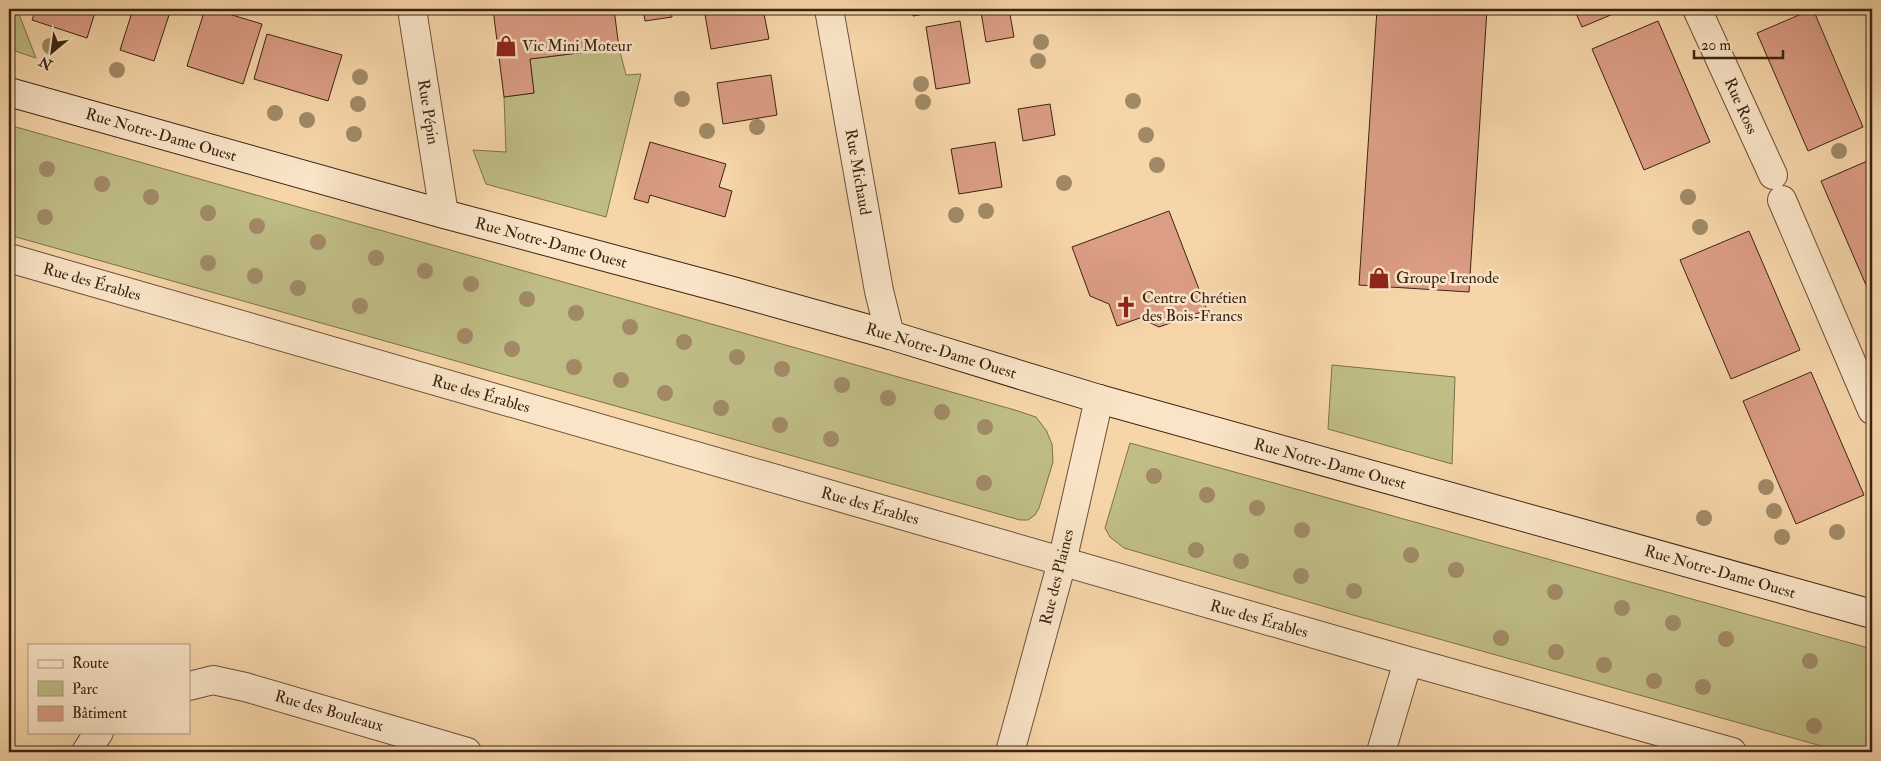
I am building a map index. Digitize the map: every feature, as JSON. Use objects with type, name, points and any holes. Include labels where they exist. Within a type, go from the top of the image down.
[{"type":"street","name":"Rue Pépin","points":[[412,9],[444,214]]},
{"type":"street","name":"Rue Michaud","points":[[829,9],[879,291],[890,336]]},
{"type":"street","name":"Rue Ross","points":[[1697,9],[1777,188],[1872,410]]},
{"type":"street","name":"Rue Notre-Dame Ouest","points":[[9,92],[444,214],[705,283],[1099,399],[1872,614]]},
{"type":"street","name":"Rue des Érables","points":[[9,258],[1062,562],[1732,752]]},
{"type":"street","name":"Rue des Plaines","points":[[1010,752],[1062,562],[1099,399]]},
{"type":"street","points":[[1381,752],[1408,661]]},
{"type":"street","name":"Rue des Bouleaux","points":[[190,686],[213,680],[245,687],[467,752]]},
{"type":"street","points":[[86,752],[98,734]]},
{"type":"green space","points":[[9,9],[17,9],[36,58],[9,49]]},
{"type":"green space","points":[[619,48],[626,75],[641,74],[606,217],[486,184],[473,150],[506,152],[504,97],[534,93],[530,59]]},
{"type":"green space","points":[[9,125],[1036,417],[1046,430],[1052,444],[1053,462],[1039,508],[1035,515],[1028,520],[1020,520],[9,235]]},
{"type":"green space","points":[[1332,365],[1455,377],[1452,464],[1328,429]]},
{"type":"green space","points":[[1130,443],[1872,649],[1872,752],[1843,752],[1353,615],[1124,548],[1110,537],[1105,528]]},
{"type":"building","points":[[36,9],[96,9],[87,38],[32,20]]},
{"type":"building","points":[[133,9],[171,9],[154,61],[120,50]]},
{"type":"building","points":[[205,9],[212,9],[262,24],[243,84],[187,66]]},
{"type":"building","points":[[493,9],[614,9],[619,48],[530,59],[534,93],[504,97]]},
{"type":"building","points":[[643,9],[671,9],[672,17],[645,21]]},
{"type":"building","points":[[704,9],[763,9],[769,39],[711,49]]},
{"type":"building","points":[[912,9],[954,9],[913,16]]},
{"type":"building","points":[[1009,9],[1014,37],[986,42],[981,12]]},
{"type":"building","points":[[1377,9],[1487,9],[1469,292],[1359,285]]},
{"type":"building","points":[[1574,9],[1625,9],[1582,27]]},
{"type":"building","points":[[1813,9],[1863,127],[1808,151],[1757,33]]},
{"type":"building","points":[[960,21],[970,83],[936,89],[926,27]]},
{"type":"building","points":[[1658,21],[1710,142],[1644,170],[1592,49]]},
{"type":"building","points":[[267,34],[342,55],[328,101],[254,79]]},
{"type":"building","points":[[771,75],[777,115],[723,124],[717,83]]},
{"type":"building","points":[[1050,104],[1055,135],[1023,141],[1018,109]]},
{"type":"building","points":[[650,142],[726,164],[719,187],[732,191],[725,217],[650,195],[648,203],[634,199]]},
{"type":"building","points":[[995,142],[1002,187],[959,194],[951,149]]},
{"type":"building","points":[[1872,159],[1872,299],[1821,181]]},
{"type":"building","points":[[1169,211],[1207,310],[1159,327],[1140,318],[1117,326],[1109,304],[1090,296],[1072,247]]},
{"type":"building","points":[[1749,231],[1800,350],[1731,379],[1680,260]]},
{"type":"building","points":[[1811,372],[1864,495],[1796,524],[1743,401]]},
{"type":"place","name":"Vic Mini Moteur","points":[[506,46]]},
{"type":"place","name":"Groupe Irenode","points":[[1379,278]]},
{"type":"place","name":"Centre Chrétien des Bois-Francs","points":[[1126,307]]}]
